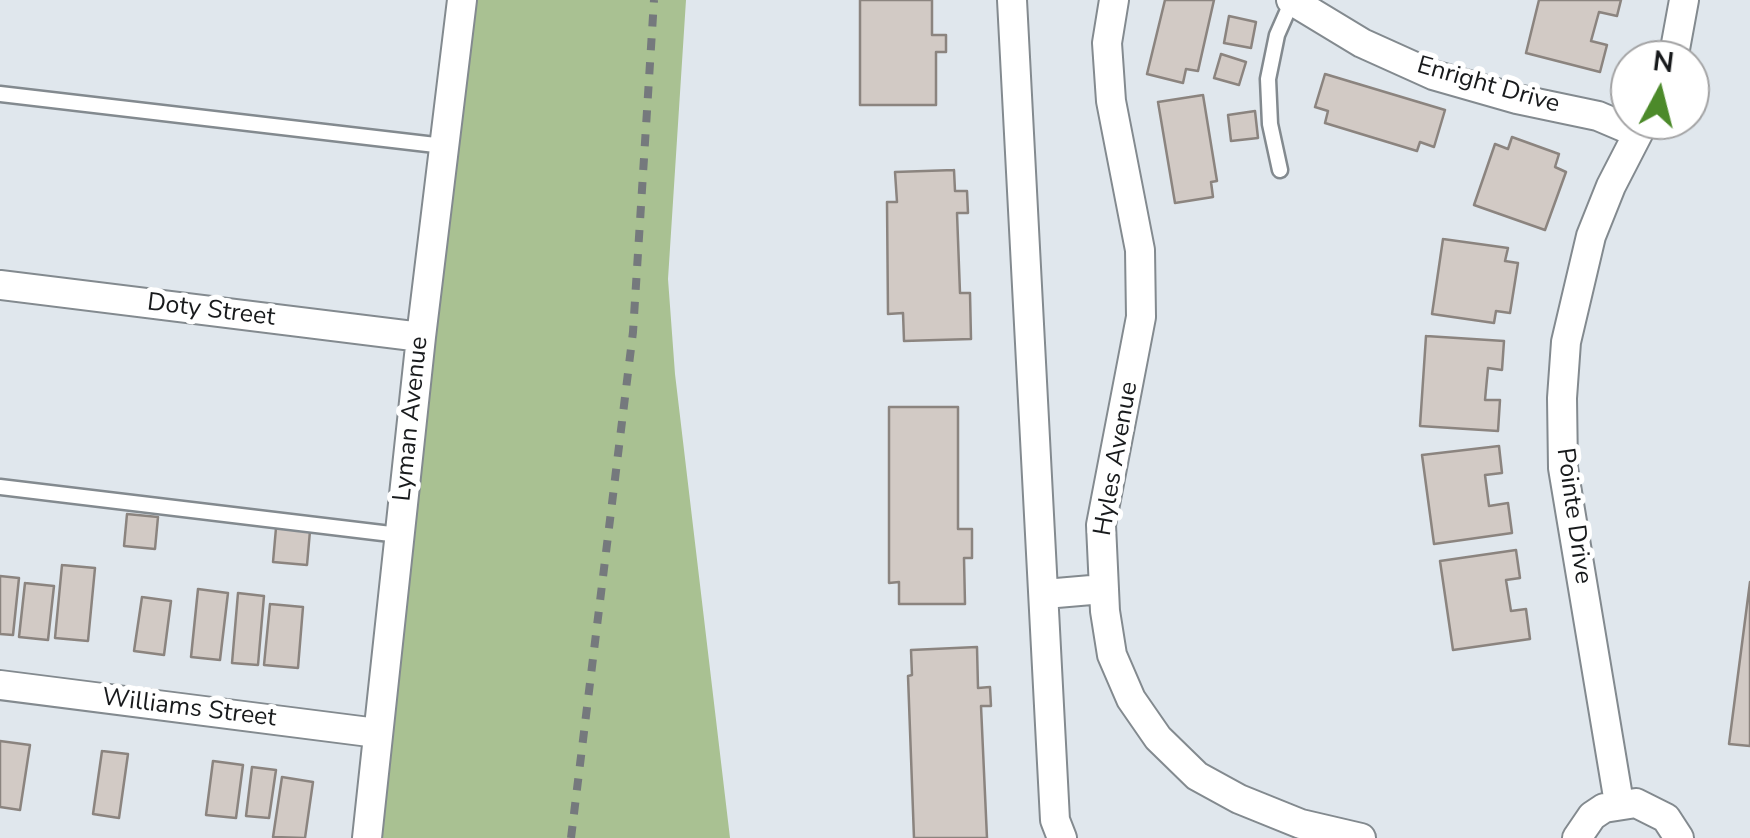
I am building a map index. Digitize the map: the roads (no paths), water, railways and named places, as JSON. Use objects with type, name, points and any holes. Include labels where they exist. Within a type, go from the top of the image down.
[{"type":"street","name":"Lyman Avenue","points":[[367,838],[462,0]]},
{"type":"street","points":[[1012,0],[1056,820],[1062,838]]},
{"type":"street","name":"Hyles Avenue","points":[[1114,0],[1107,43],[1111,101],[1140,250],[1142,317],[1101,525],[1103,589],[1112,655],[1130,699],[1158,738],[1197,776],[1239,799],[1301,824],[1360,838]]},
{"type":"street","name":"Enright Drive","points":[[1291,0],[1362,43],[1433,75],[1610,119]]},
{"type":"street","points":[[1677,40],[1684,0]]},
{"type":"street","name":"Pointe Drive","points":[[1619,803],[1562,468],[1562,398],[1566,342],[1592,236],[1635,140]]},
{"type":"street","name":"Doty Street","points":[[0,285],[421,337]]},
{"type":"street","points":[[1045,594],[1103,589]]},
{"type":"street","name":"Williams Street","points":[[0,684],[377,732]]},
{"type":"street","points":[[1577,838],[1592,816],[1619,803],[1652,808],[1666,818],[1679,838]]},
{"type":"lane","points":[[1280,170],[1270,124],[1268,79],[1277,34],[1291,0]]},
{"type":"lane","points":[[0,94],[444,146]]},
{"type":"lane","points":[[0,486],[400,535]]},
{"type":"railway","points":[[571,838],[633,332],[654,0]]}]
